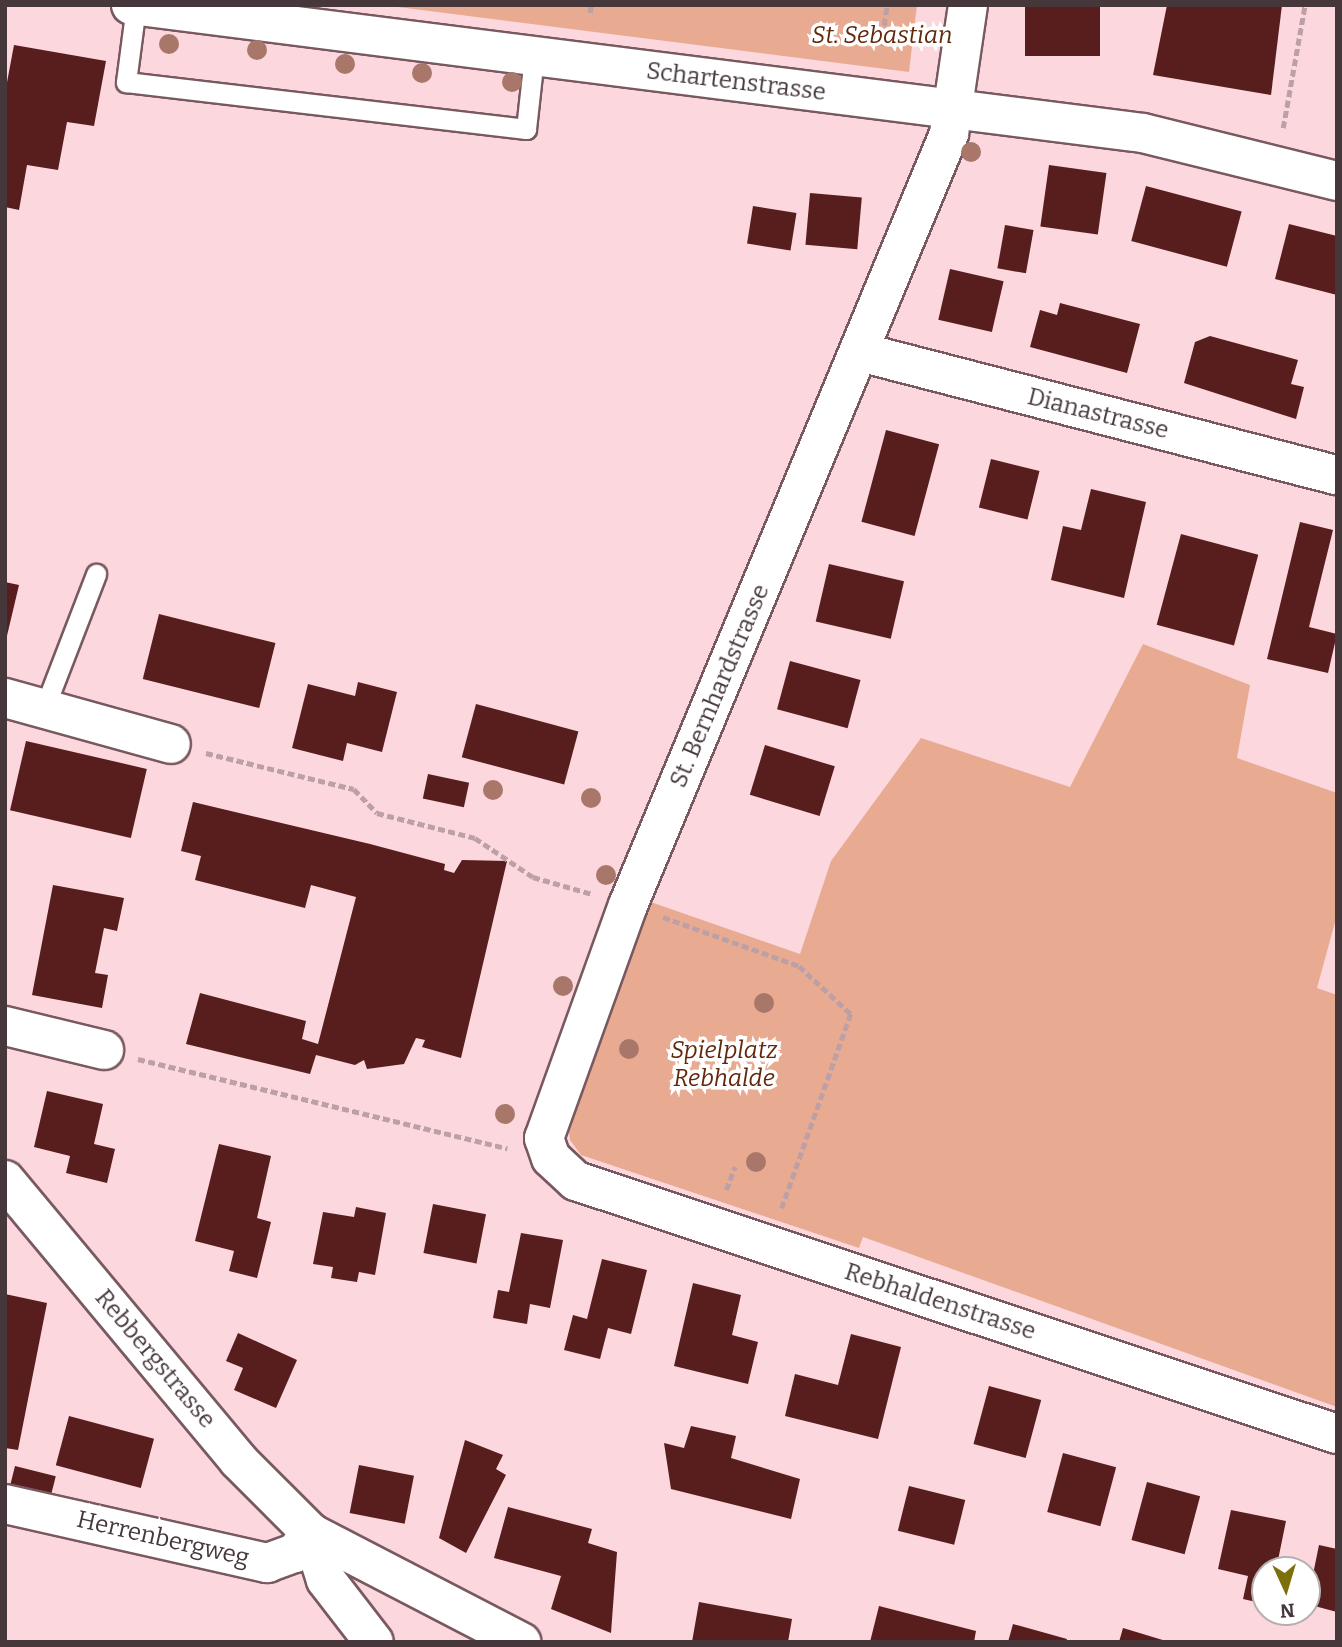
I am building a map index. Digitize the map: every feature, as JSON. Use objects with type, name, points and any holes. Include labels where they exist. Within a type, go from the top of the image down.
[{"type":"street","name":"St. Bernhardstrasse","points":[[551,1158],[545,1121],[628,905],[860,352],[954,108],[968,5]]},
{"type":"street","name":"Schartenstrasse","points":[[133,6],[1143,133],[1337,181]]},
{"type":"street","name":"Dianastrasse","points":[[860,352],[1337,475]]},
{"type":"street","points":[[5,698],[171,744]]},
{"type":"street","points":[[5,1026],[104,1050]]},
{"type":"street","name":"Rebhaldenstrasse","points":[[551,1158],[576,1181],[1337,1434]]},
{"type":"street","name":"Rebbergstrasse","points":[[5,1180],[238,1460],[311,1533],[521,1642]]},
{"type":"street","name":"Herrenbergweg","points":[[5,1504],[267,1563],[295,1553],[311,1533]]},
{"type":"street","name":"Rebbergstrasse","points":[[311,1533],[326,1580],[374,1642]]},
{"type":"lane","points":[[133,6],[126,82],[140,84],[527,129],[534,57]]},
{"type":"lane","points":[[44,709],[96,574]]},
{"type":"path","points":[[590,13],[591,5]]},
{"type":"path","points":[[881,46],[887,5]]},
{"type":"path","points":[[1275,166],[1305,5]]},
{"type":"path","points":[[171,744],[354,789],[377,813],[475,838],[533,877],[628,905],[799,967],[852,1013],[769,1246]]},
{"type":"path","points":[[104,1050],[334,1111],[551,1158]]},
{"type":"green space","name":"St. Sebastian","points":[[382,5],[917,5],[909,72]]},
{"type":"green space","name":"Spielplatz Rebhalde","points":[[1143,644],[1250,685],[1237,758],[1337,793],[1337,915],[1317,988],[1337,995],[1337,1407],[863,1237],[859,1248],[581,1155],[570,1140],[568,1125],[645,900],[800,954],[831,861],[921,738],[1070,787]]},
{"type":"building","points":[[1025,5],[1100,5],[1100,56],[1025,56]]},
{"type":"building","points":[[1167,5],[1282,5],[1271,95],[1153,75]]},
{"type":"building","points":[[14,45],[106,61],[94,126],[67,122],[58,170],[27,165],[19,210],[5,207],[5,93]]},
{"type":"building","points":[[1049,165],[1106,173],[1098,234],[1040,226]]},
{"type":"building","points":[[1146,186],[1242,212],[1227,267],[1131,241]]},
{"type":"building","points":[[810,193],[862,198],[857,249],[805,245]]},
{"type":"building","points":[[753,206],[796,213],[791,250],[747,244]]},
{"type":"building","points":[[1289,224],[1337,236],[1337,295],[1275,279]]},
{"type":"building","points":[[1005,225],[1034,230],[1026,273],[997,268]]},
{"type":"building","points":[[950,269],[1004,281],[992,332],[938,320]]},
{"type":"building","points":[[1060,303],[1140,324],[1127,373],[1030,347],[1040,310],[1057,315]]},
{"type":"building","points":[[1210,336],[1298,360],[1291,384],[1304,387],[1296,419],[1184,383],[1195,342]]},
{"type":"building","points":[[886,430],[939,444],[915,536],[861,522]]},
{"type":"building","points":[[991,459],[1040,471],[1027,520],[979,508]]},
{"type":"building","points":[[1091,489],[1146,502],[1124,598],[1051,580],[1063,526],[1081,530]]},
{"type":"building","points":[[1300,522],[1333,530],[1309,627],[1337,634],[1328,673],[1267,659]]},
{"type":"building","points":[[1181,534],[1258,555],[1234,646],[1157,625]]},
{"type":"building","points":[[829,564],[904,581],[891,639],[816,621]]},
{"type":"building","points":[[5,582],[19,585],[6,640],[5,639]]},
{"type":"building","points":[[159,614],[275,643],[259,708],[143,679]]},
{"type":"building","points":[[790,661],[861,680],[848,728],[777,709]]},
{"type":"building","points":[[358,682],[397,692],[382,752],[347,743],[343,761],[292,748],[308,684],[355,696]]},
{"type":"building","points":[[476,704],[578,731],[564,785],[462,757]]},
{"type":"building","points":[[26,741],[147,769],[131,838],[10,810]]},
{"type":"building","points":[[765,745],[835,766],[820,816],[750,795]]},
{"type":"building","points":[[428,774],[469,783],[464,807],[423,798]]},
{"type":"building","points":[[193,802],[445,864],[444,870],[454,873],[462,860],[507,861],[461,1058],[422,1047],[425,1040],[416,1038],[404,1064],[367,1069],[364,1060],[355,1065],[316,1055],[310,1074],[186,1044],[200,993],[306,1021],[302,1039],[318,1044],[356,897],[311,885],[305,908],[195,880],[201,856],[181,851]]},
{"type":"building","points":[[53,885],[124,898],[117,931],[104,928],[95,973],[108,975],[102,1008],[32,995]]},
{"type":"building","points":[[47,1091],[103,1104],[94,1144],[115,1149],[107,1183],[66,1173],[70,1156],[34,1147]]},
{"type":"building","points":[[219,1144],[271,1156],[257,1218],[271,1222],[257,1278],[229,1271],[234,1251],[195,1241]]},
{"type":"building","points":[[433,1204],[486,1214],[476,1263],[423,1253]]},
{"type":"building","points":[[356,1207],[386,1213],[375,1275],[359,1272],[357,1282],[331,1278],[333,1267],[313,1264],[323,1212],[354,1217]]},
{"type":"building","points":[[521,1233],[563,1240],[550,1308],[530,1304],[527,1324],[493,1318],[498,1290],[509,1292]]},
{"type":"building","points":[[602,1259],[647,1270],[631,1334],[608,1328],[600,1359],[564,1350],[573,1315],[587,1319]]},
{"type":"building","points":[[693,1283],[741,1295],[732,1335],[758,1342],[748,1384],[674,1366]]},
{"type":"building","points":[[5,1294],[47,1303],[18,1450],[5,1448]]},
{"type":"building","points":[[238,1333],[297,1360],[276,1408],[234,1390],[243,1368],[226,1361]]},
{"type":"building","points":[[851,1334],[901,1347],[878,1439],[785,1416],[795,1374],[838,1385]]},
{"type":"building","points":[[989,1386],[1041,1400],[1026,1458],[973,1444]]},
{"type":"building","points":[[69,1416],[154,1439],[141,1488],[56,1465]]},
{"type":"building","points":[[691,1426],[736,1436],[731,1458],[800,1479],[791,1519],[671,1489],[664,1443],[684,1448]]},
{"type":"building","points":[[465,1440],[503,1455],[496,1469],[506,1475],[466,1553],[439,1538]]},
{"type":"building","points":[[1063,1453],[1116,1467],[1100,1526],[1047,1512]]},
{"type":"building","points":[[359,1465],[414,1476],[405,1524],[350,1513]]},
{"type":"building","points":[[15,1466],[56,1476],[51,1495],[10,1484]]},
{"type":"building","points":[[1147,1482],[1200,1496],[1185,1554],[1131,1540]]},
{"type":"building","points":[[909,1486],[965,1500],[954,1545],[898,1531]]},
{"type":"building","points":[[508,1507],[592,1529],[588,1543],[617,1552],[611,1633],[551,1609],[561,1576],[494,1558]]},
{"type":"building","points":[[1231,1510],[1286,1521],[1279,1556],[1251,1556],[1251,1601],[1243,1599],[1248,1576],[1218,1569]]},
{"type":"building","points":[[1319,1545],[1337,1549],[1337,1612],[1321,1608],[1321,1556],[1317,1556]]},
{"type":"building","points":[[699,1602],[792,1619],[788,1642],[692,1642]]},
{"type":"building","points":[[879,1606],[976,1631],[974,1642],[870,1642]]},
{"type":"building","points":[[1013,1624],[1067,1639],[1066,1642],[1008,1642]]},
{"type":"building","points":[[1123,1628],[1166,1641],[1119,1642]]}]
